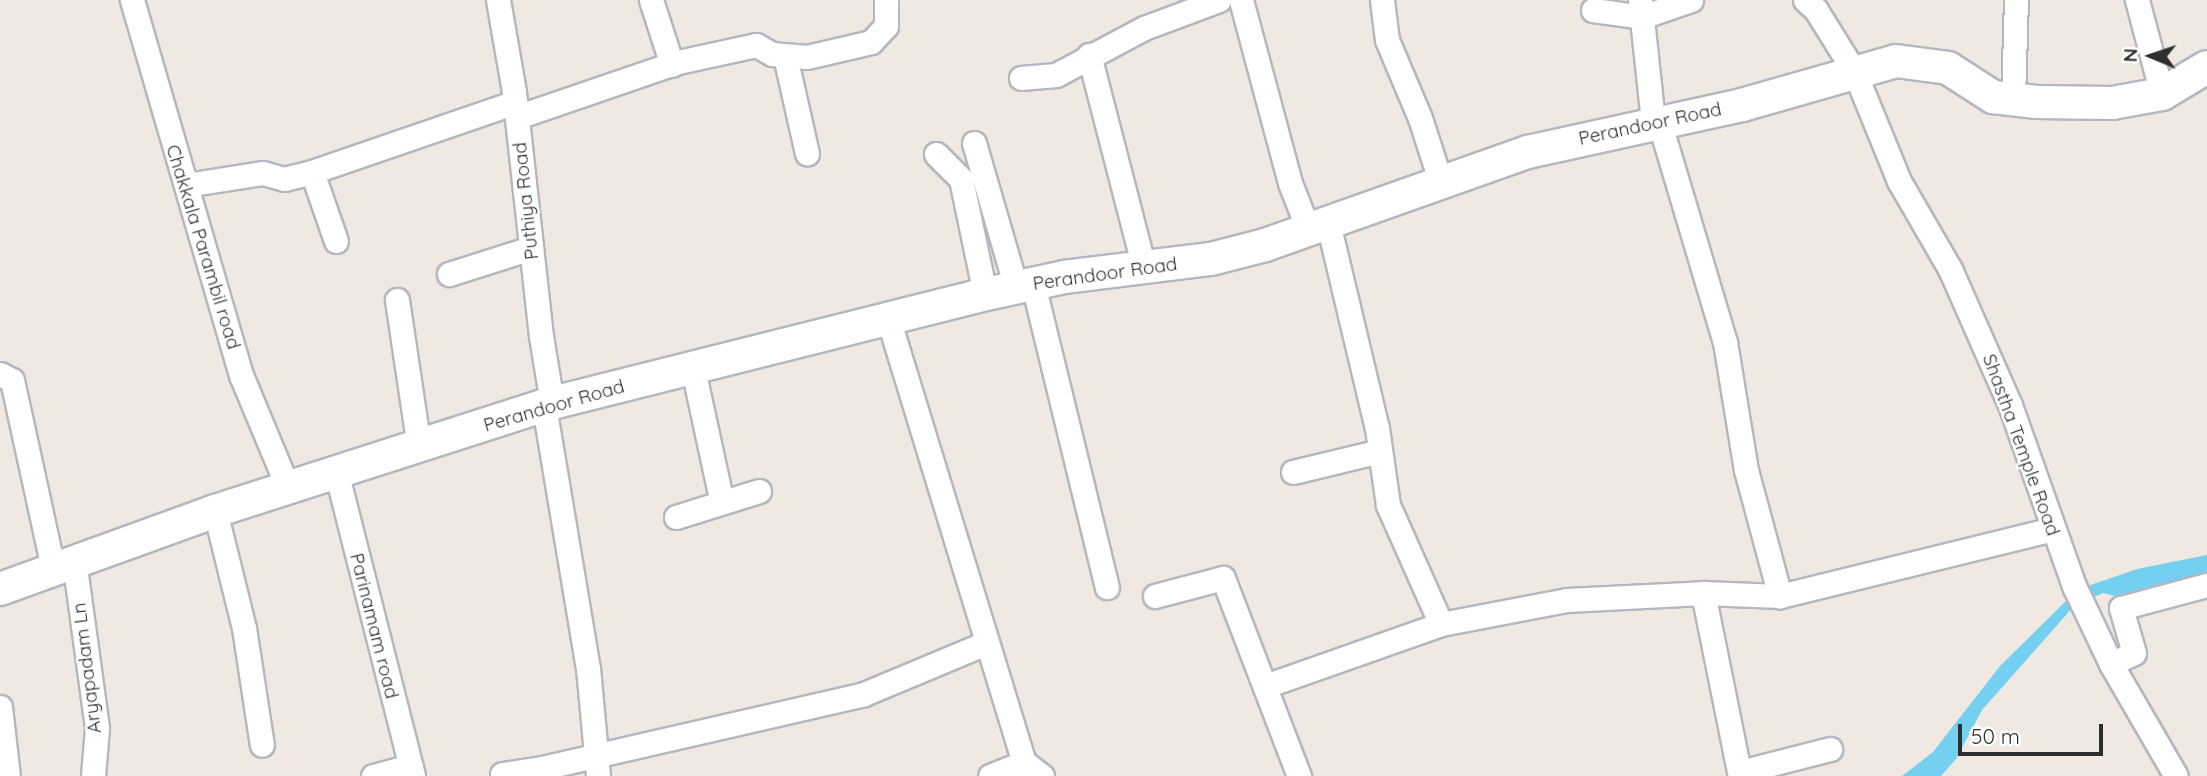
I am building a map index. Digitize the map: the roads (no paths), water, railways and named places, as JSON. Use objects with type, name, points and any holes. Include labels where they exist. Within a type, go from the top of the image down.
[{"type":"main road","name":"Perandoor Road","points":[[0,589],[215,511],[337,475],[548,404],[985,294],[1211,259],[1318,226],[1440,180],[1528,152],[1656,121],[1742,105],[1896,61],[1928,62],[1948,68],[1993,97],[2112,103],[2162,94],[2207,67]]},
{"type":"street","name":"Chakkala Parambil road","points":[[132,0],[241,375],[288,488]]},
{"type":"street","name":"Puthiya Road","points":[[498,0],[516,109],[548,404],[586,654],[597,766]]},
{"type":"street","points":[[651,0],[672,65]]},
{"type":"street","points":[[186,185],[263,173],[284,179],[516,109],[672,65],[756,45],[785,56],[807,57],[871,42],[886,26],[886,0]]},
{"type":"street","points":[[1021,78],[1056,75],[1089,55],[1219,0]]},
{"type":"street","points":[[1241,0],[1290,183],[1318,226],[1380,451],[1388,505],[1441,624]]},
{"type":"street","points":[[1382,0],[1387,40],[1420,118],[1440,180]]},
{"type":"street","points":[[1593,10],[1641,9],[1691,0]]},
{"type":"street","name":"Shastha Temple Road","points":[[1805,0],[1816,10],[1856,73],[1899,181],[1951,269],[2010,405],[2052,529],[2085,611],[2110,664],[2176,776]]},
{"type":"street","points":[[2013,99],[2016,0]]},
{"type":"street","points":[[2137,0],[2162,94]]},
{"type":"street","points":[[1641,9],[1656,121],[1725,342],[1746,470],[1780,596]]},
{"type":"street","points":[[1089,55],[1144,268]]},
{"type":"street","points":[[785,56],[807,154]]},
{"type":"street","points":[[974,143],[1024,286],[1107,587]]},
{"type":"street","points":[[936,154],[956,169],[961,179],[985,294]]},
{"type":"street","points":[[312,172],[336,241]]},
{"type":"street","points":[[449,274],[531,248]]},
{"type":"street","points":[[397,300],[419,447]]},
{"type":"street","points":[[888,318],[1024,762],[1042,776]]},
{"type":"street","points":[[693,369],[721,499]]},
{"type":"street","name":"Aryapadam Ln","points":[[0,374],[12,380],[63,564],[97,728],[93,776]]},
{"type":"street","points":[[1293,472],[1380,451]]},
{"type":"street","name":"Parinamam road","points":[[337,475],[412,771]]},
{"type":"street","points":[[676,517],[721,499],[759,491]]},
{"type":"street","points":[[215,511],[244,628],[262,745]]},
{"type":"street","points":[[1265,686],[1441,624],[1567,600],[1703,593],[1780,596],[2052,529]]},
{"type":"street","points":[[1155,596],[1223,578],[1299,776]]},
{"type":"street","points":[[2110,664],[2134,653],[2121,608],[2207,585]]},
{"type":"street","points":[[1703,593],[1740,774],[1830,749]]},
{"type":"street","points":[[502,774],[597,766],[864,694],[986,643]]},
{"type":"street","points":[[0,707],[8,776]]},
{"type":"street","points":[[990,776],[1024,762]]},
{"type":"street","points":[[373,776],[412,771]]},
{"type":"water","points":[[2207,555],[2207,575],[2119,597],[2103,593],[2074,606],[1982,710],[1956,759],[1941,776],[1902,776],[1933,752],[2000,666],[2070,597],[2085,587],[2137,569]]}]
